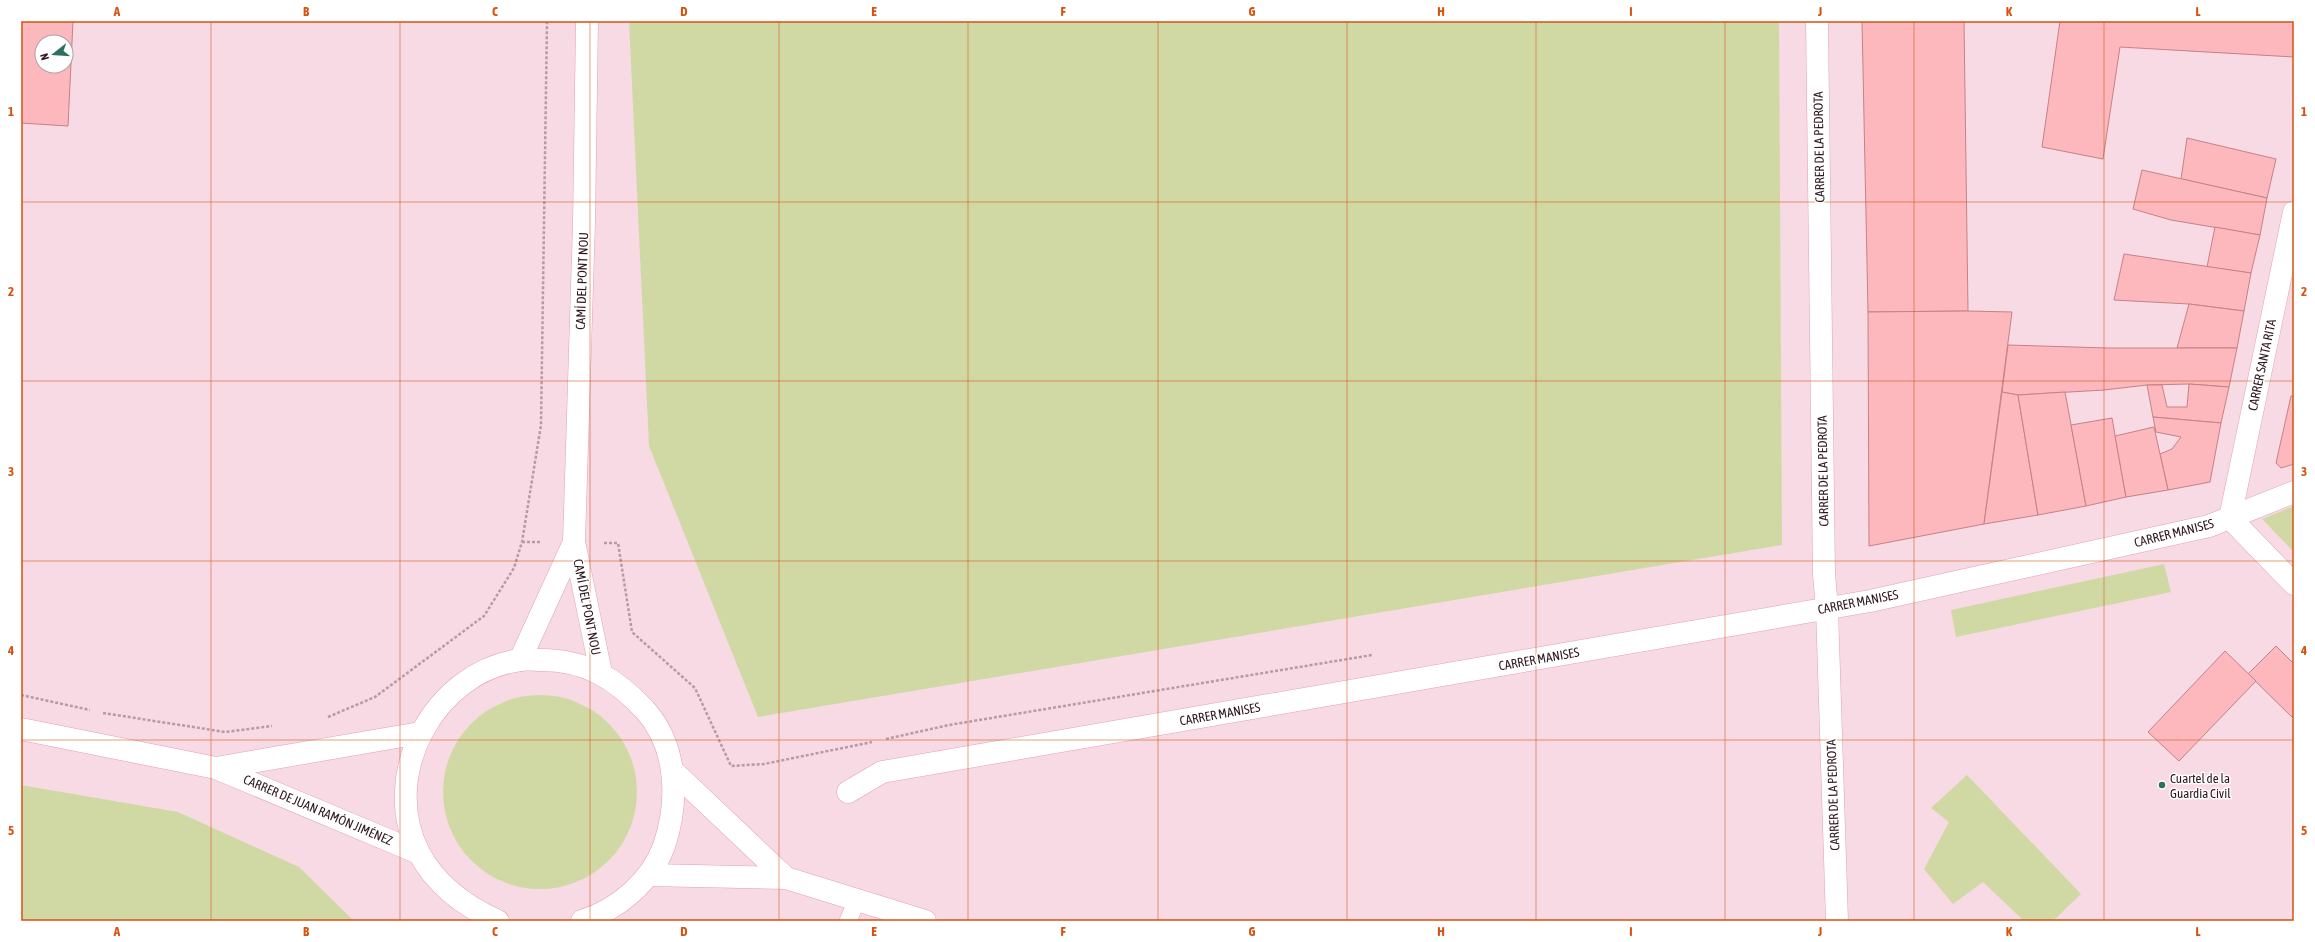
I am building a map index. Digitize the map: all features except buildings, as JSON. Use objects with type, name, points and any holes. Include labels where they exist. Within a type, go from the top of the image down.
[{"type":"street","name":"CAMÍ DEL PONT NOU","points":[[587,21],[584,223],[574,542],[600,673]]},
{"type":"street","name":"CARRER DE LA PEDROTA","points":[[1817,21],[1824,574],[1827,609],[1837,921]]},
{"type":"street","name":"CARRER SANTA RITA","points":[[2230,518],[2294,212]]},
{"type":"street","name":"CARRER MANISES","points":[[848,792],[882,772],[1827,609],[2209,526],[2294,492]]},
{"type":"street","name":"CARRER MANISES","points":[[2230,518],[2294,584]]},
{"type":"street","name":"CAMÍ DEL PONT NOU","points":[[520,660],[574,542]]},
{"type":"street","points":[[498,921],[478,916],[443,886],[419,853],[409,823],[406,793],[410,762],[420,733],[438,706],[461,685],[489,669],[520,660],[561,660],[600,673],[627,690],[648,714],[664,741],[673,771],[674,798],[671,826],[662,851],[648,875],[625,899],[592,919]]},
{"type":"street","name":"CARRER DE JUAN RAMÓN JIMÉNEZ","points":[[21,729],[216,768],[419,853]]},
{"type":"street","name":"CARRER DE JUAN RAMÓN JIMÉNEZ","points":[[216,768],[420,733]]},
{"type":"street","points":[[673,771],[786,878]]},
{"type":"street","points":[[648,875],[786,878],[925,921]]},
{"type":"lane","points":[[848,921],[858,900]]},
{"type":"path","points":[[324,718],[375,697],[484,616],[514,568],[522,542],[541,425],[547,21]]},
{"type":"path","points":[[574,542],[618,543],[632,632],[695,688],[731,766],[764,764],[873,742]]},
{"type":"path","points":[[881,740],[949,725],[1379,654]]},
{"type":"path","points":[[21,695],[91,710]]},
{"type":"path","points":[[99,712],[225,732],[279,726]]},
{"type":"green space","points":[[629,21],[1779,21],[1782,545],[758,717],[649,446]]},
{"type":"green space","points":[[2294,506],[2294,552],[2262,519]]},
{"type":"green space","points":[[2164,564],[2171,592],[1956,637],[1951,610]]},
{"type":"green space","points":[[530,695],[550,695],[568,699],[586,706],[609,723],[621,738],[630,755],[637,782],[637,802],[630,829],[621,846],[609,861],[594,873],[577,882],[550,889],[530,889],[512,885],[494,878],[478,867],[465,854],[454,838],[447,820],[443,802],[443,782],[447,764],[454,746],[465,730],[478,717],[494,706],[512,699]]},
{"type":"green space","points":[[1967,775],[2081,894],[2053,921],[2024,921],[1983,882],[1953,904],[1924,869],[1949,822],[1931,808]]},
{"type":"green space","points":[[21,785],[178,812],[299,867],[354,921],[21,921]]},
{"type":"place","name":"Cuartel de la Guardia Civil","points":[[2162,785]]}]
